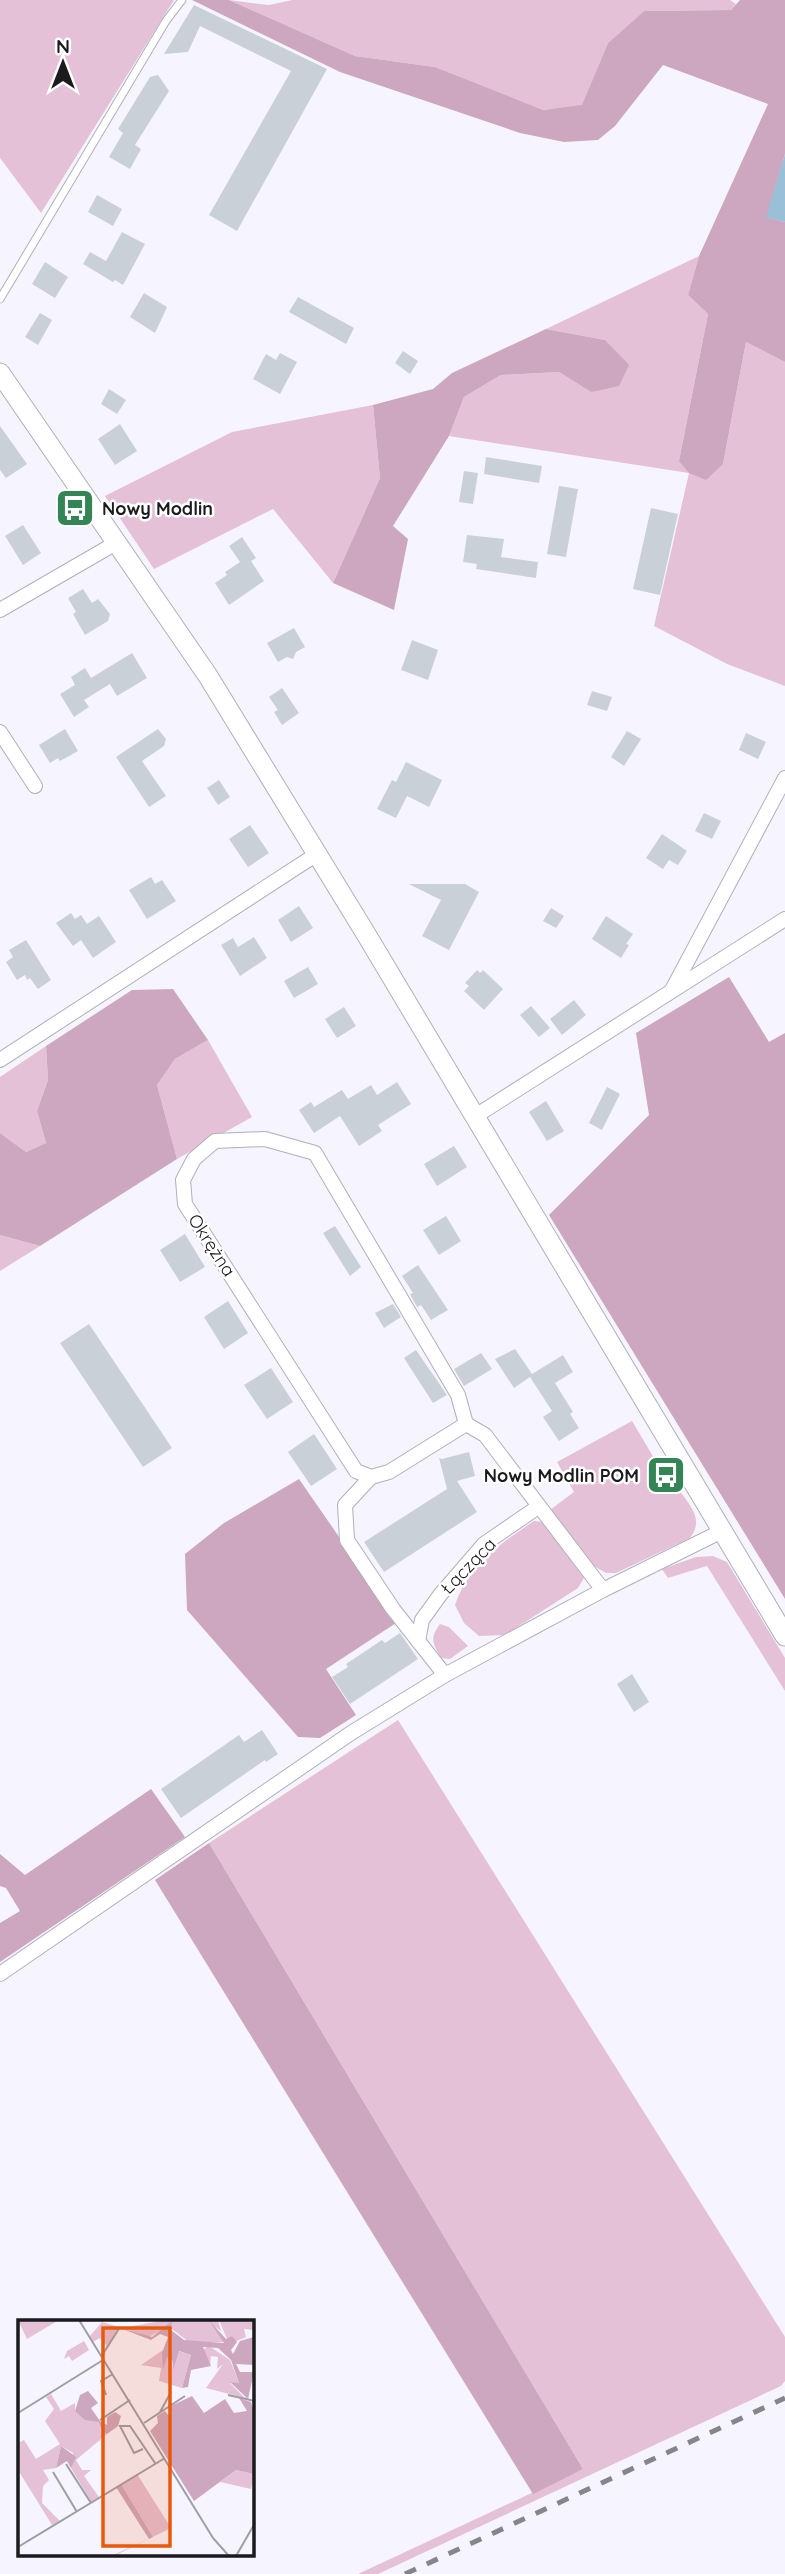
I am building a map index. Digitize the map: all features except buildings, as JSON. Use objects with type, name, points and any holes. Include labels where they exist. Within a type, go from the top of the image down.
[{"type":"street","points":[[0,375],[208,676],[785,1636]]},
{"type":"street","points":[[0,610],[116,542]]},
{"type":"street","points":[[0,732],[35,786]]},
{"type":"street","points":[[671,992],[785,778]]},
{"type":"street","points":[[0,1060],[317,854]]},
{"type":"street","points":[[474,1117],[785,919]]},
{"type":"street","name":"Okrężna","points":[[370,1477],[356,1471],[185,1204],[184,1180],[194,1159],[215,1141],[265,1139],[314,1153],[458,1395],[466,1424]]},
{"type":"street","points":[[445,1675],[393,1609],[347,1541],[345,1504],[370,1477],[389,1472],[466,1424],[485,1435],[603,1590]]},
{"type":"street","name":"Łącząca","points":[[418,1641],[422,1620],[484,1544],[538,1507]]},
{"type":"street","points":[[0,1974],[351,1733],[445,1675],[603,1590],[722,1531]]},
{"type":"lane","points":[[0,299],[159,32],[182,0]]},
{"type":"shaded area","points":[[0,0],[174,0],[41,213],[0,158]]},
{"type":"shaded area","points":[[192,0],[229,0],[355,56],[435,67],[543,110],[582,105],[608,43],[644,11],[731,10],[740,0],[785,0],[785,154],[767,217],[785,222],[785,362],[746,342],[723,464],[706,480],[689,473],[679,461],[708,314],[688,295],[699,256],[768,104],[663,65],[615,126],[598,140],[564,142],[520,133],[340,72]]},
{"type":"shaded area","points":[[229,0],[269,5],[292,0],[730,0],[736,4],[731,10],[644,11],[608,43],[582,106],[542,110],[435,67],[355,56]]},
{"type":"shaded area","points":[[699,256],[688,295],[708,314],[679,461],[723,464],[746,342],[785,362],[785,686],[727,664],[654,626],[689,473],[449,436],[464,397],[501,375],[559,372],[591,392],[605,340],[546,329]]},
{"type":"shaded area","points":[[546,329],[605,340],[629,365],[619,386],[591,392],[559,372],[501,375],[464,397],[449,436],[393,526],[408,539],[394,610],[333,583],[380,478],[373,405],[433,389],[452,373]]},
{"type":"shaded area","points":[[373,405],[380,478],[333,583],[273,509],[154,569],[105,496],[232,432]]},
{"type":"shaded area","points":[[729,977],[769,1042],[785,1033],[785,1599],[549,1215],[649,1115],[636,1033]]},
{"type":"shaded area","points":[[173,989],[208,1040],[175,1059],[157,1085],[177,1159],[40,1246],[0,1235],[0,1133],[26,1152],[46,1143],[37,1111],[48,1080],[46,1046],[132,990]]},
{"type":"shaded area","points":[[208,1040],[252,1117],[177,1159],[157,1085],[175,1059]]},
{"type":"shaded area","points":[[46,1046],[48,1080],[37,1111],[46,1143],[26,1152],[0,1133],[0,1077]]},
{"type":"shaded area","points":[[0,1235],[40,1246],[0,1271]]},
{"type":"shaded area","points":[[632,1421],[673,1490],[678,1488],[691,1506],[696,1525],[690,1538],[616,1573],[606,1573],[592,1565],[550,1510],[574,1492],[557,1462]]},
{"type":"shaded area","points":[[299,1479],[396,1623],[326,1669],[356,1715],[320,1738],[298,1737],[187,1610],[185,1554],[224,1523]]},
{"type":"shaded area","points":[[534,1521],[542,1522],[584,1578],[578,1588],[505,1635],[479,1636],[464,1623],[455,1605],[461,1591],[487,1557]]},
{"type":"shaded area","points":[[713,1556],[727,1562],[785,1658],[785,1691],[707,1566],[668,1578],[662,1569],[696,1557]]},
{"type":"shaded area","points":[[440,1624],[449,1627],[468,1646],[450,1659],[441,1658],[434,1645],[433,1637]]},
{"type":"shaded area","points":[[398,1720],[785,2337],[785,2381],[781,2386],[378,2574],[358,2574],[583,2469],[209,1843]]},
{"type":"shaded area","points":[[151,1789],[185,1837],[0,1962],[0,1923],[20,1911],[6,1888],[0,1886],[0,1854],[25,1875]]},
{"type":"shaded area","points":[[209,1843],[583,2469],[533,2494],[155,1880]]},
{"type":"water","points":[[785,154],[785,222],[766,217]]},
{"type":"railway","points":[[405,2574],[785,2398]]},
{"type":"place","name":"Nowy Modlin","points":[[75,508]]},
{"type":"place","name":"Nowy Modlin POM","points":[[666,1475]]}]
